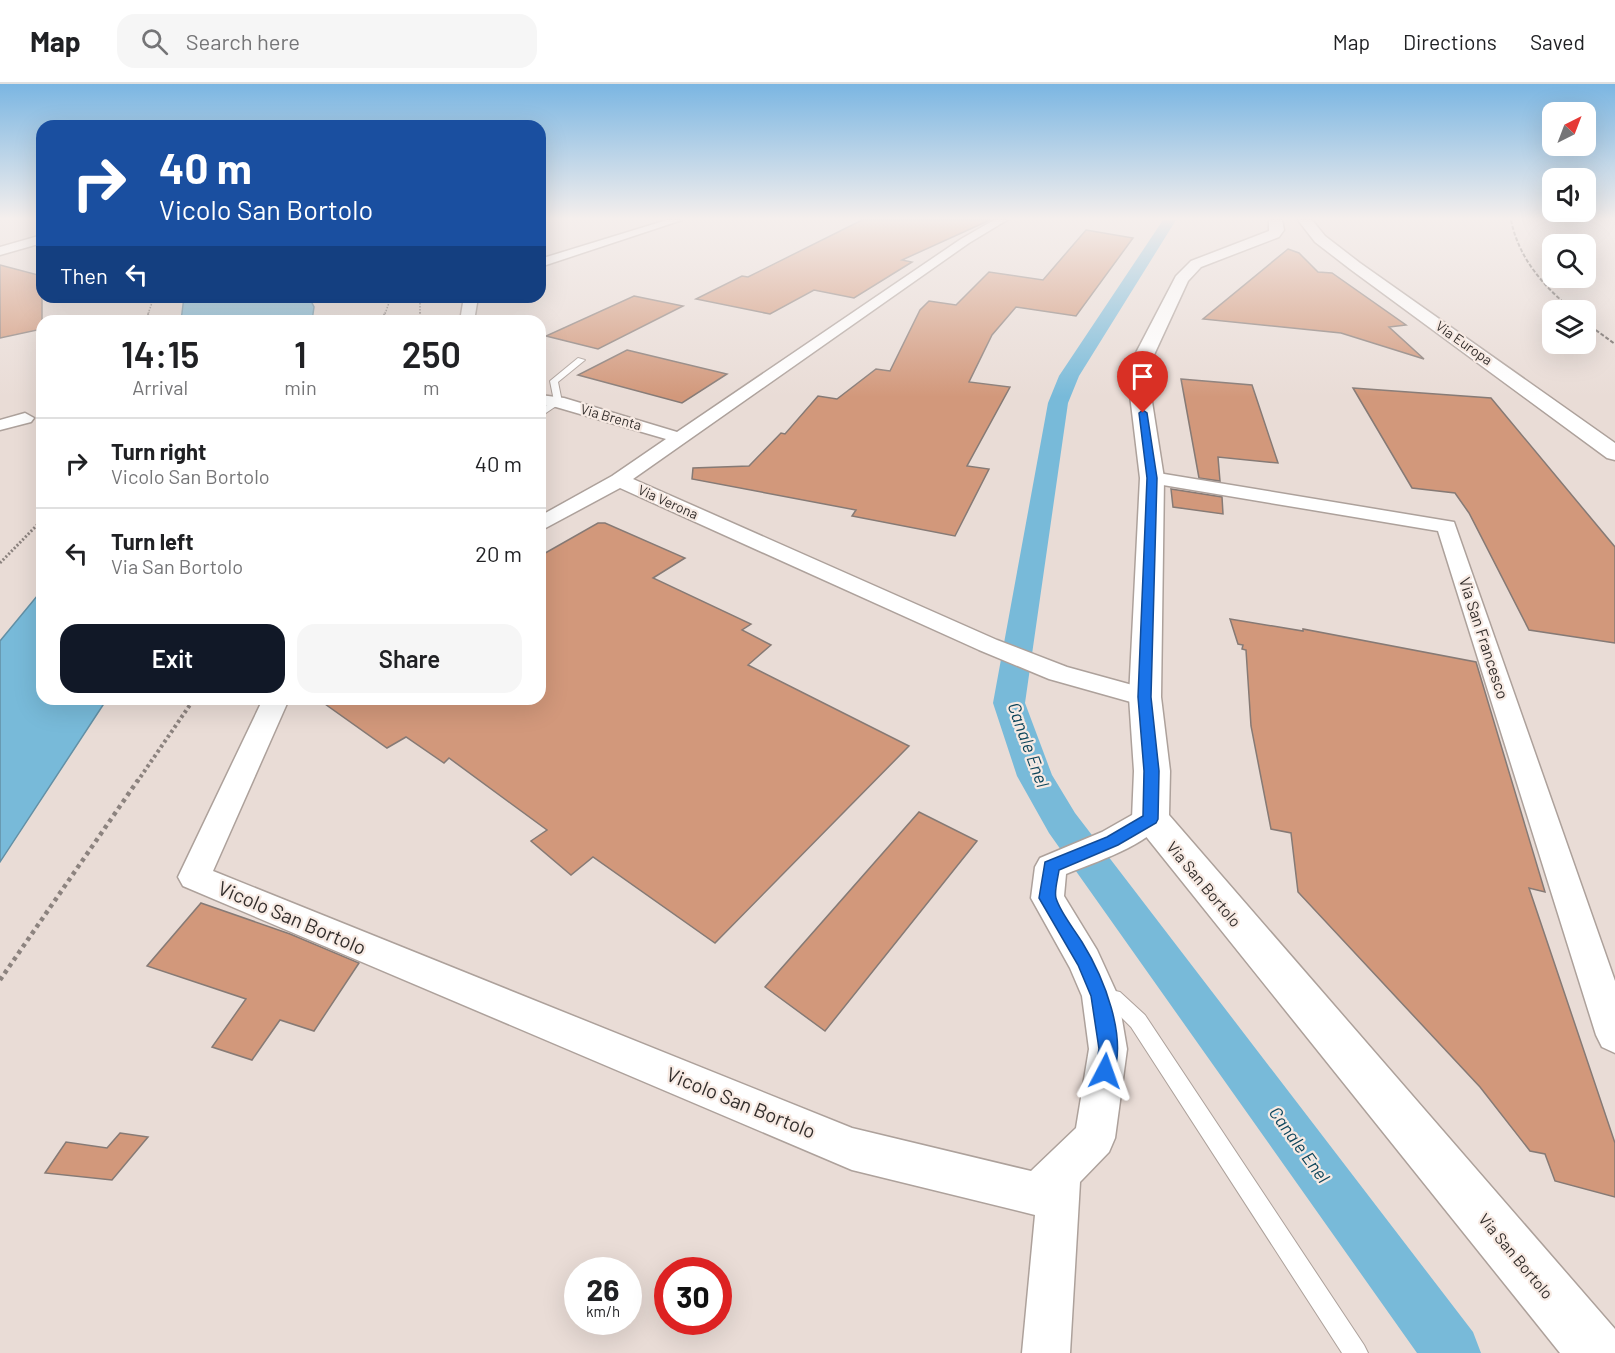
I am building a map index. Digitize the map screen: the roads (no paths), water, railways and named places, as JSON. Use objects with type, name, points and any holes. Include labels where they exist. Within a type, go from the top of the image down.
[{"type":"main road","points":[[1150,819],[1152,771],[1145,697],[1152,478],[1137,370],[1181,279]]},
{"type":"main road","name":"Via Europa","points":[[1373,279],[1511,376]]},
{"type":"main road","points":[[1511,376],[1615,433]]},
{"type":"main road","points":[[1511,376],[1615,453]]},
{"type":"main road","name":"Via San Bortolo","points":[[1150,819],[1597,1353]]},
{"type":"street","name":"Via Verona","points":[[619,480],[911,279]]},
{"type":"street","name":"Via Brenta","points":[[546,401],[558,402],[680,438]]},
{"type":"street","points":[[0,425],[25,418]]},
{"type":"street","name":"Via San Francesco","points":[[1152,478],[1447,526],[1615,1035]]},
{"type":"street","name":"Via Verona","points":[[619,480],[988,645],[1058,673],[1145,697]]},
{"type":"street","points":[[546,522],[619,480]]},
{"type":"street","name":"Vicolo San Bortolo","points":[[273,705],[194,877],[852,1149],[1038,1194],[1095,1138],[1108,1049],[1100,996],[1085,961],[1047,898],[1051,867],[1113,841],[1150,819]]},
{"type":"street","points":[[1046,1353],[1060,1172]]},
{"type":"lane","points":[[546,410],[558,402],[554,381],[581,360]]},
{"type":"lane","points":[[1100,996],[1114,998],[1138,1021],[1356,1353]]},
{"type":"water","points":[[183,303],[312,303],[314,307],[313,315],[182,315]]},
{"type":"water","points":[[36,597],[36,705],[103,705],[0,862],[0,641]]},
{"type":"waterway","name":"Canale Enel","points":[[1131,279],[1069,376],[1058,403],[1009,703],[1035,776],[1062,823],[1452,1353]]},
{"type":"railway","points":[[1541,279],[1561,300]]},
{"type":"railway","points":[[1596,330],[1615,344]]}]
